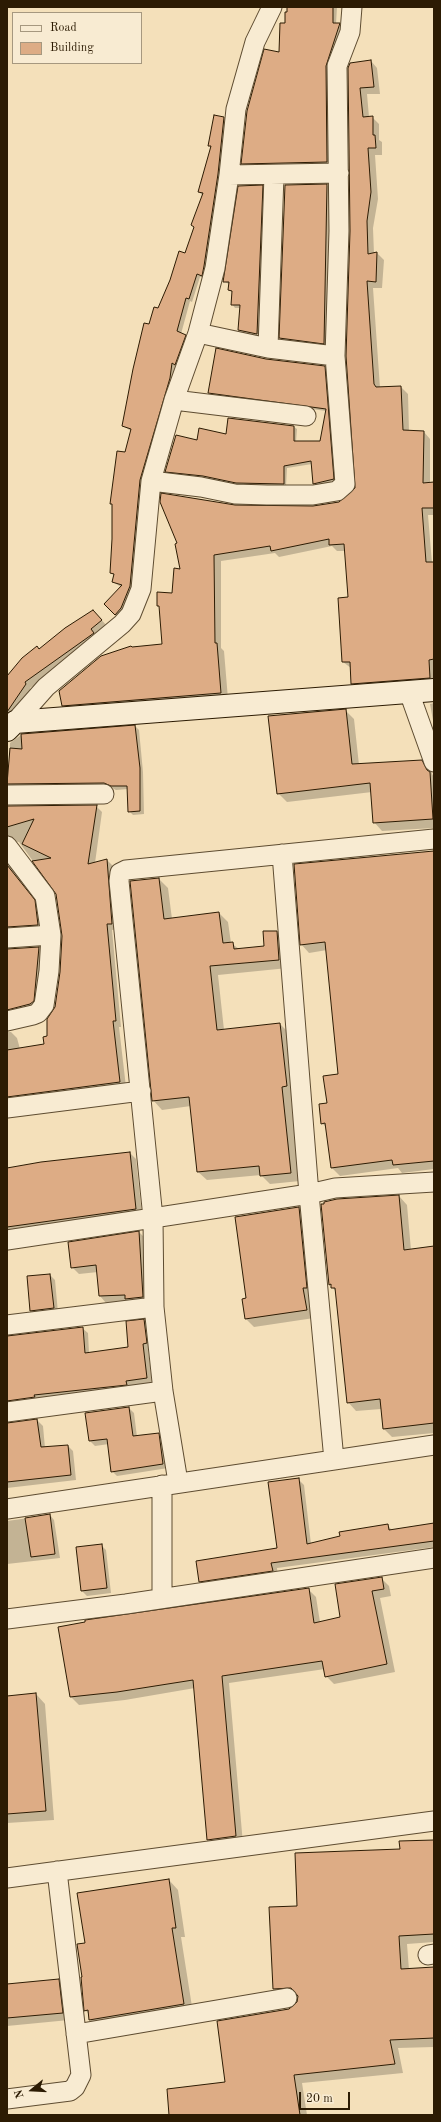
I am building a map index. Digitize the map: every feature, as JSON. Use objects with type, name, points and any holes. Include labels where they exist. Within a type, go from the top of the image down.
[{"type":"street","points":[[11,726],[46,687],[102,642],[131,614],[141,589],[151,481],[174,400],[198,333],[215,268],[229,175],[236,109],[255,42],[272,7]]},
{"type":"street","points":[[151,481],[201,486],[235,494],[267,496],[313,495],[337,492],[345,484],[335,356],[339,172],[337,66],[350,32],[352,7]]},
{"type":"street","points":[[229,175],[274,175],[339,172]]},
{"type":"street","points":[[268,348],[274,175]]},
{"type":"street","points":[[198,333],[268,348],[335,356]]},
{"type":"street","points":[[174,400],[306,416]]},
{"type":"street","points":[[11,726],[434,690]]},
{"type":"street","points":[[409,692],[434,762]]},
{"type":"street","points":[[7,795],[104,794]]},
{"type":"street","points":[[162,1598],[170,1484],[163,1391],[154,1307],[153,1218],[119,881],[120,873],[126,870],[434,839]]},
{"type":"street","points":[[7,846],[45,896],[51,935],[49,971],[44,1005],[38,1013],[7,1020]]},
{"type":"street","points":[[282,854],[309,1194],[334,1460]]},
{"type":"street","points":[[7,938],[51,935]]},
{"type":"street","points":[[7,1108],[141,1091]]},
{"type":"street","points":[[7,1240],[309,1194],[335,1188],[434,1182]]},
{"type":"street","points":[[7,1325],[154,1307]]},
{"type":"street","points":[[7,1412],[163,1391]]},
{"type":"street","points":[[7,1509],[434,1445]]},
{"type":"street","points":[[7,1619],[434,1558]]},
{"type":"street","points":[[7,1878],[434,1821]]},
{"type":"street","points":[[7,2099],[62,2092],[75,2087],[81,2075],[57,1871]]},
{"type":"street","points":[[76,2034],[287,1998]]},
{"type":"building","points":[[287,7],[333,7],[333,23],[340,23],[326,66],[327,162],[241,164],[247,111],[264,49],[279,52],[280,23],[285,23],[285,12],[287,12]]},
{"type":"building","points":[[371,60],[374,87],[360,88],[363,117],[373,116],[373,135],[375,135],[376,148],[368,148],[371,192],[367,221],[368,254],[377,252],[376,282],[367,281],[374,384],[376,387],[401,386],[403,430],[424,431],[423,483],[434,482],[434,508],[422,508],[426,562],[434,562],[434,659],[429,660],[430,678],[351,684],[350,662],[342,662],[338,598],[348,597],[344,544],[329,545],[329,539],[271,551],[270,546],[214,555],[215,643],[217,643],[221,693],[62,706],[59,691],[101,656],[131,646],[162,644],[159,606],[157,606],[157,592],[172,593],[174,568],[180,569],[175,544],[177,543],[160,502],[161,493],[235,505],[313,506],[339,502],[355,488],[346,356],[350,231],[348,68],[350,63]]},
{"type":"building","points":[[214,115],[224,117],[218,174],[204,266],[202,276],[197,274],[189,299],[186,298],[177,331],[186,335],[175,365],[172,363],[170,378],[140,480],[130,586],[121,608],[115,615],[104,604],[122,585],[112,582],[114,574],[110,573],[112,504],[110,504],[117,451],[125,452],[131,429],[122,426],[133,369],[144,323],[149,324],[154,307],[158,308],[170,280],[179,251],[185,253],[194,227],[191,225],[203,193],[198,192],[211,146],[208,146]]},
{"type":"building","points":[[327,184],[324,344],[279,338],[285,185]]},
{"type":"building","points":[[263,185],[257,334],[238,330],[240,305],[231,305],[232,291],[228,290],[229,282],[223,282],[238,186]]},
{"type":"building","points":[[216,348],[266,359],[325,366],[334,479],[313,484],[311,461],[284,466],[284,484],[236,483],[203,476],[165,472],[176,435],[197,440],[199,428],[226,434],[228,418],[294,426],[294,441],[320,441],[326,409],[208,393]]},
{"type":"building","points":[[93,610],[102,620],[91,629],[94,633],[25,682],[26,684],[7,712],[7,676],[22,658],[37,646],[39,649],[65,628]]},
{"type":"building","points":[[346,709],[352,764],[422,760],[427,770],[430,772],[433,819],[373,823],[370,783],[277,794],[268,716]]},
{"type":"building","points":[[135,725],[140,768],[140,811],[128,812],[127,786],[111,786],[104,783],[7,784],[10,748],[22,749],[21,734]]},
{"type":"building","points":[[97,805],[88,864],[107,859],[112,924],[107,924],[116,1021],[113,1021],[120,1082],[7,1097],[7,1050],[44,1044],[43,1037],[47,1036],[47,1019],[55,1007],[60,972],[62,936],[56,894],[32,861],[51,858],[22,844],[34,819],[7,827],[7,806]]},
{"type":"building","points":[[434,851],[434,1161],[393,1165],[392,1160],[331,1168],[325,1123],[321,1124],[319,1104],[327,1103],[323,1076],[338,1074],[325,942],[300,945],[294,864]]},
{"type":"building","points":[[7,865],[35,900],[38,925],[7,927]]},
{"type":"building","points":[[159,878],[164,919],[219,912],[223,943],[233,942],[234,949],[264,946],[263,931],[277,931],[279,960],[210,966],[217,1030],[280,1023],[287,1086],[282,1087],[291,1173],[260,1176],[259,1166],[197,1172],[189,1097],[152,1101],[130,881]]},
{"type":"building","points":[[39,947],[34,1001],[30,1004],[7,1010],[7,949]]},
{"type":"building","points":[[130,1152],[136,1209],[7,1227],[7,1168],[41,1162]]},
{"type":"building","points":[[399,1195],[404,1250],[434,1246],[434,1423],[383,1429],[380,1399],[347,1403],[335,1288],[331,1288],[331,1284],[329,1285],[321,1204],[337,1199]]},
{"type":"building","points":[[299,1207],[307,1288],[303,1288],[307,1310],[245,1319],[242,1299],[246,1298],[235,1217]]},
{"type":"building","points":[[139,1231],[143,1297],[125,1299],[125,1295],[99,1296],[96,1265],[71,1268],[68,1242]]},
{"type":"building","points":[[50,1274],[54,1308],[30,1311],[27,1276]]},
{"type":"building","points":[[144,1319],[147,1343],[143,1344],[147,1378],[126,1381],[127,1385],[34,1395],[35,1397],[7,1401],[7,1336],[83,1327],[85,1353],[128,1347],[126,1321]]},
{"type":"building","points":[[129,1407],[133,1436],[159,1433],[163,1464],[111,1472],[107,1439],[89,1441],[85,1413]]},
{"type":"building","points":[[37,1419],[41,1447],[68,1445],[71,1475],[7,1482],[7,1423]]},
{"type":"building","points":[[299,1478],[307,1544],[340,1536],[339,1532],[388,1524],[389,1530],[434,1523],[434,1541],[271,1563],[273,1571],[199,1582],[196,1561],[277,1548],[268,1482]]},
{"type":"building","points":[[50,1514],[55,1554],[31,1557],[25,1518]]},
{"type":"building","points":[[102,1544],[107,1588],[81,1591],[76,1547]]},
{"type":"building","points":[[382,1577],[384,1589],[372,1591],[387,1664],[325,1677],[322,1661],[222,1676],[236,1836],[207,1840],[193,1680],[117,1692],[70,1697],[58,1627],[85,1622],[85,1620],[309,1588],[314,1623],[340,1617],[335,1584]]},
{"type":"building","points":[[36,1693],[46,1811],[7,1814],[7,1696]]},
{"type":"building","points":[[434,1840],[434,1934],[399,1936],[401,1969],[434,1967],[434,2038],[390,2040],[395,2064],[294,2075],[300,2115],[169,2115],[167,2089],[225,2082],[217,2021],[289,2009],[297,2002],[298,1996],[291,1988],[273,1989],[269,1907],[297,1906],[295,1853],[400,1849],[399,1841]]},
{"type":"building","points":[[169,1879],[176,1928],[172,1928],[184,2004],[89,2020],[88,2010],[84,2011],[82,1977],[77,1944],[85,1943],[77,1893]]},
{"type":"building","points":[[59,1979],[63,2013],[7,2018],[7,1984]]}]
